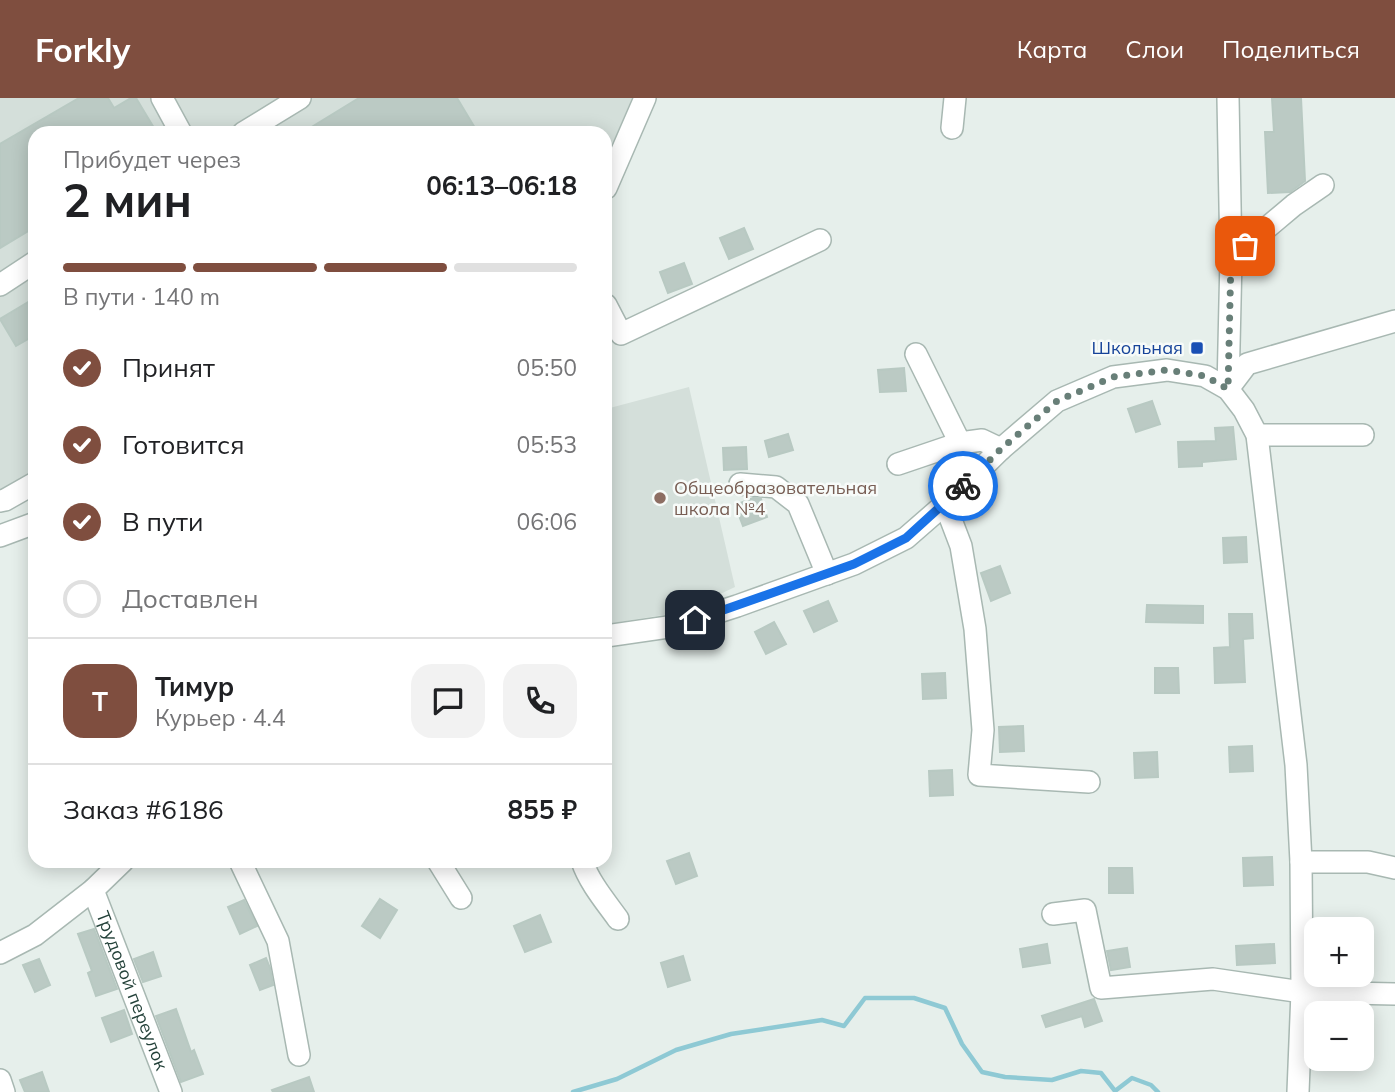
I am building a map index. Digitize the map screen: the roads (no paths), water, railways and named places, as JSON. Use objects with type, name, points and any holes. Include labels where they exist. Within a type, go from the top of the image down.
[{"type":"street","points":[[162,98],[177,126]]},
{"type":"street","points":[[254,126],[300,98]]},
{"type":"street","points":[[612,173],[645,98]]},
{"type":"street","points":[[952,128],[955,98]]},
{"type":"street","points":[[1228,98],[1231,258],[1228,389]]},
{"type":"street","points":[[1231,258],[1294,205],[1323,185]]},
{"type":"street","points":[[612,317],[621,334],[820,240]]},
{"type":"street","points":[[0,285],[28,267]]},
{"type":"street","points":[[1228,389],[1247,365],[1395,321]]},
{"type":"street","points":[[916,354],[960,443]]},
{"type":"street","points":[[612,635],[674,626],[737,606],[854,564],[906,538],[1057,401],[1113,377],[1167,370],[1205,376],[1228,389],[1244,410],[1257,435],[1296,765],[1301,862],[1302,992],[1298,1092]]},
{"type":"street","points":[[1257,435],[1363,435]]},
{"type":"street","points":[[898,464],[960,443],[982,440],[1001,449]]},
{"type":"street","points":[[740,484],[776,487],[798,504],[827,574]]},
{"type":"street","points":[[0,501],[28,486]]},
{"type":"street","points":[[945,504],[961,546],[975,629],[983,730],[979,775],[1089,782]]},
{"type":"street","points":[[0,537],[28,526]]},
{"type":"street","points":[[1301,862],[1368,862],[1395,868]]},
{"type":"street","points":[[0,953],[35,935],[93,890],[116,868]]},
{"type":"street","points":[[243,868],[278,941],[299,1055]]},
{"type":"street","points":[[442,868],[461,898]]},
{"type":"street","points":[[584,868],[618,919]]},
{"type":"street","name":"Трудовой переулок","points":[[93,890],[171,1092]]},
{"type":"street","points":[[1053,914],[1086,911],[1101,988],[1213,979],[1302,992],[1395,994]]},
{"type":"street","points":[[0,1080],[4,1092]]},
{"type":"waterway","points":[[573,1092],[617,1079],[676,1050],[731,1034],[822,1020],[844,1026],[865,998],[914,998],[945,1008],[962,1044],[982,1072],[1005,1077],[1052,1080],[1081,1071],[1101,1073],[1115,1091],[1132,1078],[1151,1085],[1158,1092]]},
{"type":"place","name":"Школьная","points":[[1197,348]]},
{"type":"place","name":"Общеобразовательная школа №4","points":[[660,498]]}]
